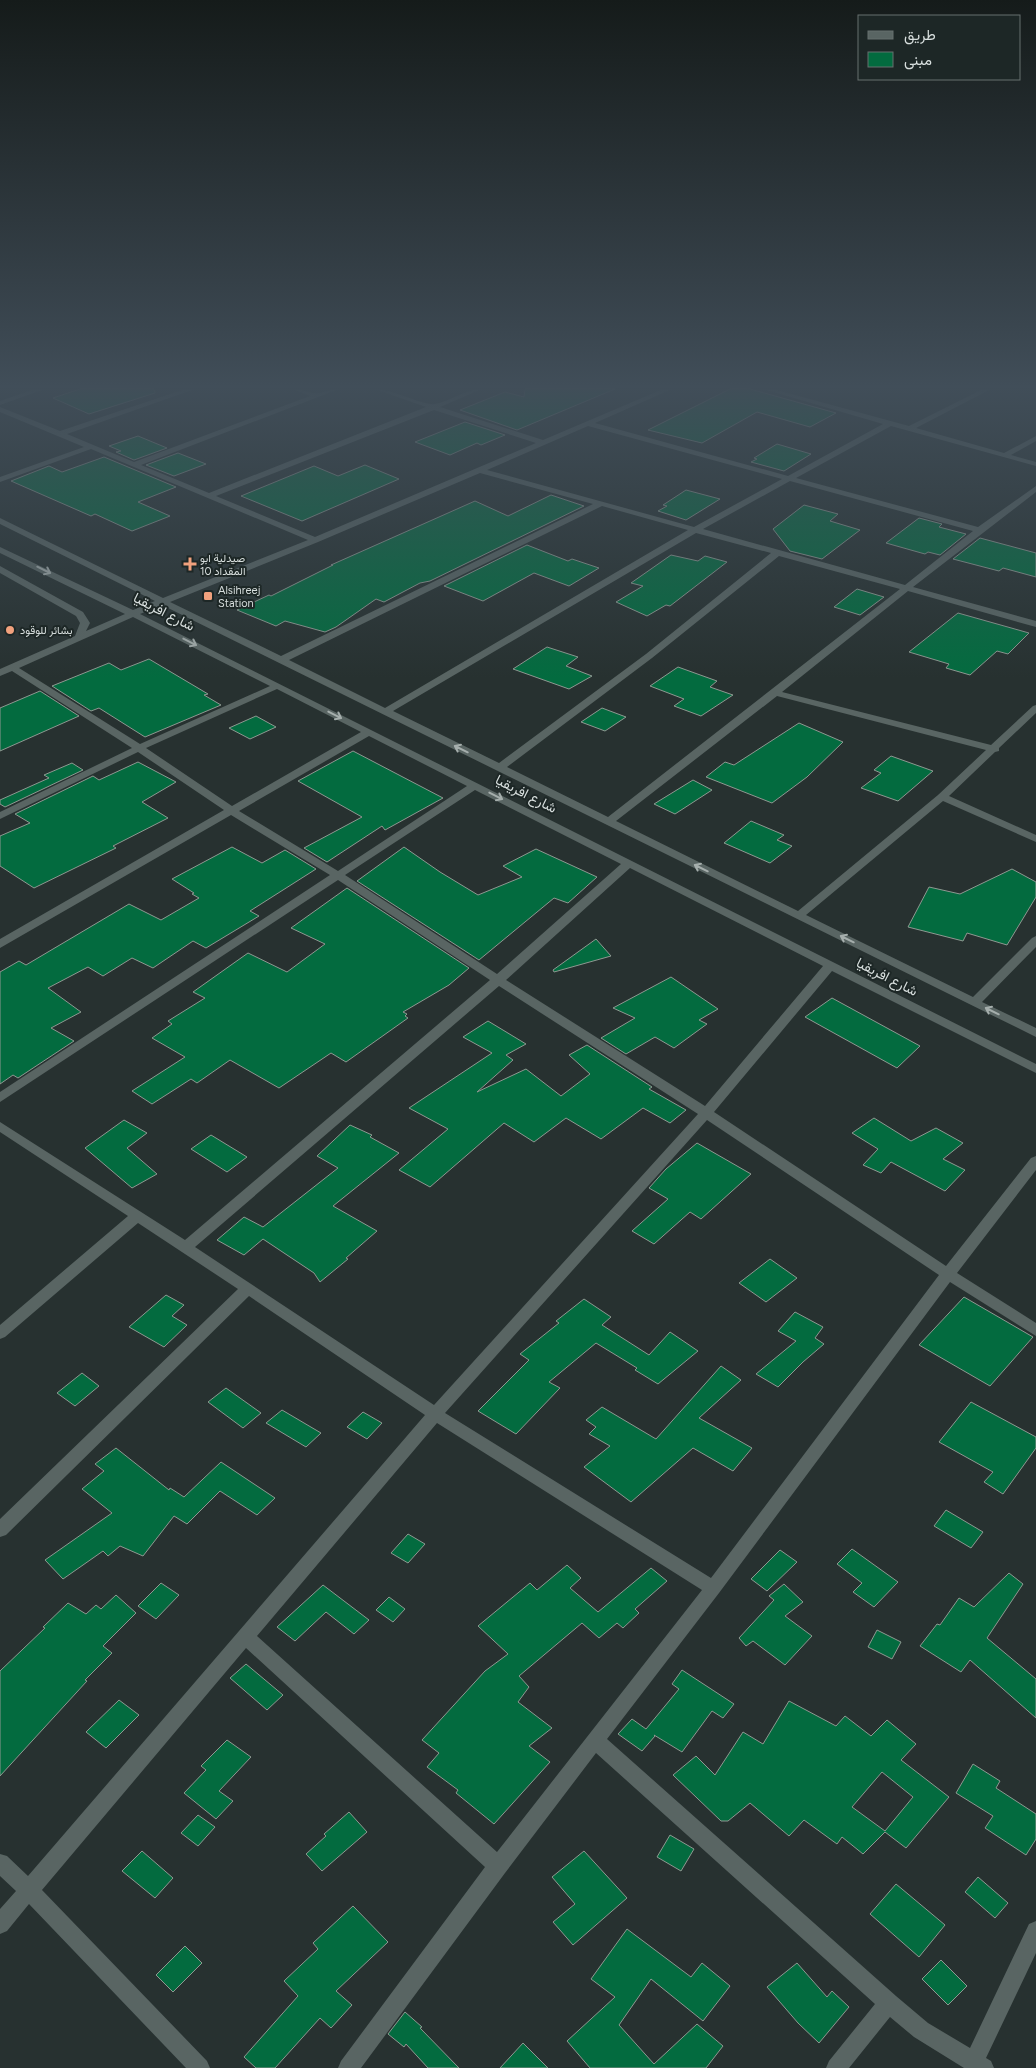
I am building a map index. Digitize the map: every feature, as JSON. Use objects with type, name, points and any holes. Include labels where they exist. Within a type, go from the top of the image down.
[{"type":"street","points":[[183,486],[315,540]]},
{"type":"street","points":[[208,496],[235,486]]},
{"type":"street","points":[[0,673],[134,613],[315,540],[443,486]]},
{"type":"street","points":[[534,486],[692,531],[1036,624]]},
{"type":"street","points":[[385,712],[692,531],[774,486]]},
{"type":"street","points":[[816,486],[979,530]]},
{"type":"street","points":[[608,822],[775,693],[979,530],[1036,488]]},
{"type":"street","points":[[281,660],[600,504]]},
{"type":"street","name":"شارع افريقيا","points":[[0,521],[1036,1033]]},
{"type":"street","name":"شارع افريقيا","points":[[0,550],[134,613],[1036,1068]]},
{"type":"street","points":[[499,768],[649,656],[777,553]]},
{"type":"street","points":[[0,569],[80,614],[85,623],[79,638]]},
{"type":"street","points":[[0,578],[9,574]]},
{"type":"street","points":[[13,668],[139,748],[232,811],[338,875],[706,1113],[948,1274],[1036,1330]]},
{"type":"street","points":[[0,816],[139,748],[277,686]]},
{"type":"street","points":[[775,693],[995,749]]},
{"type":"street","points":[[798,916],[942,797],[995,749],[1036,708]]},
{"type":"street","points":[[0,944],[368,732]]},
{"type":"street","points":[[0,1098],[475,785]]},
{"type":"street","points":[[942,797],[1036,839]]},
{"type":"street","points":[[186,1247],[498,980],[629,863]]},
{"type":"street","points":[[974,1002],[1036,940]]},
{"type":"street","points":[[0,1924],[435,1414],[706,1113],[831,965]]},
{"type":"street","points":[[0,1126],[248,1288],[435,1414],[713,1588]]},
{"type":"street","points":[[348,2068],[498,1866],[713,1588],[948,1274],[1036,1160]]},
{"type":"street","points":[[0,1333],[137,1216]]},
{"type":"street","points":[[0,1530],[248,1288]]},
{"type":"street","points":[[246,1637],[498,1866]]},
{"type":"street","points":[[596,1741],[889,2004],[921,2030],[979,2065],[1036,1931]]},
{"type":"street","points":[[0,1862],[30,1890],[200,2068]]},
{"type":"street","points":[[836,2068],[889,2004]]},
{"type":"building","points":[[21,486],[176,487],[138,502],[170,516],[132,531],[95,514],[91,516]]},
{"type":"building","points":[[267,486],[384,486],[302,521],[241,496]]},
{"type":"building","points":[[686,490],[720,499],[686,520],[658,511],[667,506],[663,505]]},
{"type":"building","points":[[551,495],[584,506],[430,581],[420,583],[384,602],[376,599],[336,627],[325,632],[285,621],[276,626],[237,610],[269,595],[271,596],[333,565],[331,565],[475,501],[508,516]]},
{"type":"building","points":[[804,505],[838,514],[830,521],[860,530],[822,559],[790,551],[773,529]]},
{"type":"building","points":[[919,518],[942,524],[939,527],[966,534],[940,555],[928,552],[925,554],[886,543]]},
{"type":"building","points":[[980,538],[1036,553],[1036,577],[1003,568],[999,571],[953,559]]},
{"type":"building","points":[[527,545],[568,561],[572,559],[599,568],[569,586],[534,573],[483,601],[444,586]]},
{"type":"building","points":[[671,555],[698,561],[705,556],[727,562],[670,606],[666,605],[647,616],[616,602],[643,586],[631,583]]},
{"type":"building","points":[[857,589],[884,597],[860,615],[834,607]]},
{"type":"building","points":[[958,613],[1029,633],[1008,654],[997,651],[970,675],[946,668],[949,664],[909,652]]},
{"type":"building","points":[[547,647],[578,657],[566,666],[592,676],[569,689],[513,669]]},
{"type":"building","points":[[149,659],[208,694],[204,695],[221,705],[145,737],[99,708],[91,711],[52,686],[109,663],[121,670]]},
{"type":"building","points":[[678,667],[717,681],[710,687],[733,695],[701,716],[674,706],[684,699],[650,686]]},
{"type":"building","points":[[40,691],[79,716],[0,751],[0,708]]},
{"type":"building","points":[[602,708],[626,717],[605,731],[581,722]]},
{"type":"building","points":[[256,716],[276,727],[250,739],[229,728]]},
{"type":"building","points":[[799,723],[843,742],[807,777],[772,803],[706,777],[725,762],[734,765]]},
{"type":"building","points":[[353,751],[443,798],[385,830],[382,826],[327,862],[304,848],[362,817],[298,781]]},
{"type":"building","points":[[891,756],[933,771],[898,801],[861,788],[881,773],[874,770]]},
{"type":"building","points":[[138,762],[176,782],[142,802],[168,818],[113,846],[116,848],[34,888],[0,866],[0,836],[30,823],[15,814],[93,776],[99,780]]},
{"type":"building","points":[[72,763],[83,770],[5,807],[0,804],[0,800],[49,778],[44,775]]},
{"type":"building","points":[[693,780],[712,790],[675,814],[654,804]]},
{"type":"building","points":[[751,821],[784,835],[777,840],[792,846],[770,863],[724,843]]},
{"type":"building","points":[[232,847],[262,863],[285,850],[316,869],[250,911],[259,916],[206,948],[193,941],[153,968],[132,958],[103,976],[88,967],[48,988],[81,1012],[51,1028],[74,1041],[18,1078],[13,1075],[0,1084],[0,972],[19,961],[26,965],[129,904],[161,920],[199,898],[172,879]]},
{"type":"building","points":[[404,847],[478,895],[522,877],[503,866],[536,849],[597,877],[568,903],[554,898],[479,960],[357,881]]},
{"type":"building","points":[[1012,869],[1036,882],[1036,897],[1007,945],[967,933],[963,941],[908,927],[929,887],[960,894]]},
{"type":"building","points":[[347,888],[469,968],[449,985],[403,1012],[407,1014],[405,1016],[408,1018],[346,1062],[331,1053],[279,1088],[230,1060],[197,1083],[191,1079],[152,1104],[132,1091],[185,1057],[152,1038],[172,1024],[168,1021],[205,998],[193,992],[248,953],[287,972],[325,944],[291,928]]},
{"type":"building","points":[[596,939],[611,956],[554,972],[553,970]]},
{"type":"building","points":[[671,977],[718,1009],[699,1020],[707,1024],[674,1048],[655,1037],[626,1054],[601,1038],[635,1018],[613,1008]]},
{"type":"building","points":[[832,998],[920,1046],[897,1068],[805,1017]]},
{"type":"building","points":[[488,1021],[526,1044],[506,1055],[513,1060],[477,1092],[526,1069],[561,1096],[590,1074],[569,1055],[587,1045],[652,1087],[649,1089],[686,1110],[670,1123],[643,1108],[601,1139],[566,1118],[534,1142],[504,1123],[430,1187],[399,1170],[448,1129],[409,1108],[492,1053],[463,1037]]},
{"type":"building","points":[[874,1118],[911,1141],[936,1128],[963,1143],[943,1159],[965,1170],[945,1191],[891,1162],[881,1173],[863,1165],[878,1149],[852,1133]]},
{"type":"building","points":[[124,1120],[147,1133],[127,1148],[157,1174],[132,1188],[85,1148]]},
{"type":"building","points":[[350,1125],[372,1135],[370,1137],[399,1153],[333,1206],[377,1231],[346,1258],[348,1259],[320,1282],[314,1273],[263,1239],[244,1255],[217,1240],[244,1217],[263,1227],[338,1168],[317,1156]]},
{"type":"building","points":[[211,1135],[247,1157],[227,1172],[191,1149]]},
{"type":"building","points":[[697,1143],[751,1174],[701,1219],[690,1212],[654,1244],[632,1231],[668,1199],[649,1188],[666,1169]]},
{"type":"building","points":[[770,1259],[797,1278],[766,1302],[739,1283]]},
{"type":"building","points":[[166,1295],[184,1305],[172,1316],[187,1325],[164,1347],[129,1327]]},
{"type":"building","points":[[964,1297],[1033,1337],[990,1386],[919,1345]]},
{"type":"building","points":[[584,1299],[611,1317],[602,1325],[649,1355],[670,1332],[698,1351],[658,1384],[635,1370],[637,1368],[596,1343],[549,1382],[560,1388],[516,1434],[478,1411],[529,1360],[520,1354],[559,1323],[556,1321]]},
{"type":"building","points":[[795,1312],[823,1327],[815,1338],[824,1344],[778,1387],[756,1374],[796,1341],[778,1331]]},
{"type":"building","points":[[721,1366],[741,1380],[699,1418],[752,1448],[733,1471],[693,1448],[631,1502],[584,1467],[610,1446],[589,1434],[596,1427],[586,1420],[602,1407],[656,1439]]},
{"type":"building","points":[[82,1373],[99,1386],[75,1406],[57,1393]]},
{"type":"building","points":[[226,1388],[261,1413],[243,1428],[208,1402]]},
{"type":"building","points":[[971,1402],[1036,1437],[1036,1448],[1003,1494],[984,1482],[993,1472],[939,1442]]},
{"type":"building","points":[[282,1410],[321,1433],[306,1447],[266,1423]]},
{"type":"building","points":[[363,1412],[382,1423],[367,1439],[347,1427]]},
{"type":"building","points":[[116,1448],[169,1490],[170,1488],[184,1497],[221,1462],[275,1498],[257,1515],[220,1491],[187,1524],[174,1516],[143,1556],[120,1546],[108,1556],[103,1551],[63,1579],[45,1560],[112,1513],[82,1489],[104,1471],[95,1464]]},
{"type":"building","points":[[946,1510],[983,1532],[971,1548],[934,1526]]},
{"type":"building","points":[[408,1534],[425,1544],[408,1563],[391,1553]]},
{"type":"building","points":[[852,1549],[898,1582],[874,1607],[853,1592],[862,1583],[837,1564]]},
{"type":"building","points":[[780,1550],[797,1562],[767,1591],[751,1579]]},
{"type":"building","points":[[567,1565],[581,1578],[570,1588],[598,1612],[651,1568],[667,1581],[635,1609],[639,1613],[623,1628],[617,1623],[599,1638],[582,1623],[519,1676],[529,1687],[518,1702],[552,1728],[529,1746],[550,1762],[494,1824],[456,1793],[458,1790],[427,1767],[439,1753],[422,1740],[485,1671],[508,1654],[478,1626],[530,1583],[537,1590]]},
{"type":"building","points":[[1009,1573],[1023,1584],[987,1638],[1036,1679],[1036,1718],[970,1660],[961,1672],[920,1646],[937,1624],[940,1625],[959,1598],[974,1607]]},
{"type":"building","points":[[161,1583],[179,1595],[156,1619],[138,1606]]},
{"type":"building","points":[[784,1584],[803,1602],[785,1616],[812,1636],[785,1665],[753,1641],[746,1646],[739,1638],[774,1600],[769,1596]]},
{"type":"building","points":[[323,1585],[369,1620],[354,1634],[326,1612],[295,1641],[277,1627]]},
{"type":"building","points":[[116,1595],[136,1613],[103,1646],[112,1653],[85,1680],[87,1681],[0,1776],[0,1671],[68,1603],[86,1614],[96,1605],[101,1609]]},
{"type":"building","points":[[389,1597],[405,1609],[393,1622],[376,1610]]},
{"type":"building","points":[[877,1630],[901,1642],[892,1659],[868,1647]]},
{"type":"building","points":[[246,1664],[283,1695],[267,1710],[230,1678]]},
{"type":"building","points":[[682,1670],[734,1704],[723,1718],[712,1711],[682,1752],[654,1735],[642,1751],[618,1734],[632,1719],[646,1729],[679,1689],[672,1684]]},
{"type":"building","points":[[119,1700],[139,1715],[106,1748],[86,1732]]},
{"type":"building","points":[[789,1701],[836,1726],[845,1716],[871,1736],[887,1720],[916,1744],[901,1760],[949,1797],[906,1848],[885,1832],[863,1854],[842,1837],[837,1844],[804,1820],[789,1836],[750,1803],[728,1821],[721,1821],[673,1775],[696,1756],[715,1775],[743,1732],[763,1744]],"holes":[[[882,1772],[913,1797],[885,1831],[852,1807]]]},
{"type":"building","points":[[227,1740],[251,1757],[219,1791],[233,1801],[216,1819],[184,1793],[206,1770],[201,1766]]},
{"type":"building","points":[[973,1764],[1000,1781],[996,1788],[1036,1814],[1036,1839],[1026,1855],[985,1828],[993,1816],[956,1793]]},
{"type":"building","points":[[349,1812],[367,1832],[322,1871],[306,1854],[326,1836],[324,1834]]},
{"type":"building","points":[[198,1815],[215,1827],[198,1846],[181,1833]]},
{"type":"building","points":[[670,1835],[694,1849],[681,1871],[657,1857]]},
{"type":"building","points":[[142,1851],[173,1878],[155,1898],[122,1871]]},
{"type":"building","points":[[584,1851],[627,1898],[573,1945],[553,1922],[575,1904],[552,1877]]},
{"type":"building","points":[[978,1877],[1008,1903],[995,1918],[965,1892]]},
{"type":"building","points":[[896,1884],[945,1925],[919,1957],[870,1914]]},
{"type":"building","points":[[353,1906],[388,1942],[336,1991],[352,2005],[331,2028],[320,2018],[275,2068],[256,2068],[244,2057],[298,1996],[284,1981],[318,1949],[313,1943]]},
{"type":"building","points":[[627,1929],[691,1977],[702,1963],[730,1986],[703,2021],[651,1979],[619,2025],[654,2064],[697,2024],[723,2046],[706,2068],[590,2068],[567,2041],[615,1997],[591,1979]]},
{"type":"building","points":[[185,1946],[202,1963],[173,1992],[156,1975]]},
{"type":"building","points":[[941,1960],[967,1986],[948,2005],[922,1979]]},
{"type":"building","points":[[797,1963],[827,1997],[832,1991],[849,2007],[819,2043],[798,2023],[767,1987]]},
{"type":"building","points":[[405,2012],[422,2027],[420,2028],[459,2068],[428,2068],[406,2044],[404,2047],[388,2034]]},
{"type":"building","points":[[523,2043],[548,2068],[500,2068]]},
{"type":"place","name":"صيدلية ابو المقداد 10","points":[[190,564]]},
{"type":"place","name":"Alsihreej Station","points":[[208,596]]},
{"type":"place","name":"بشائر للوقود","points":[[10,630]]}]
